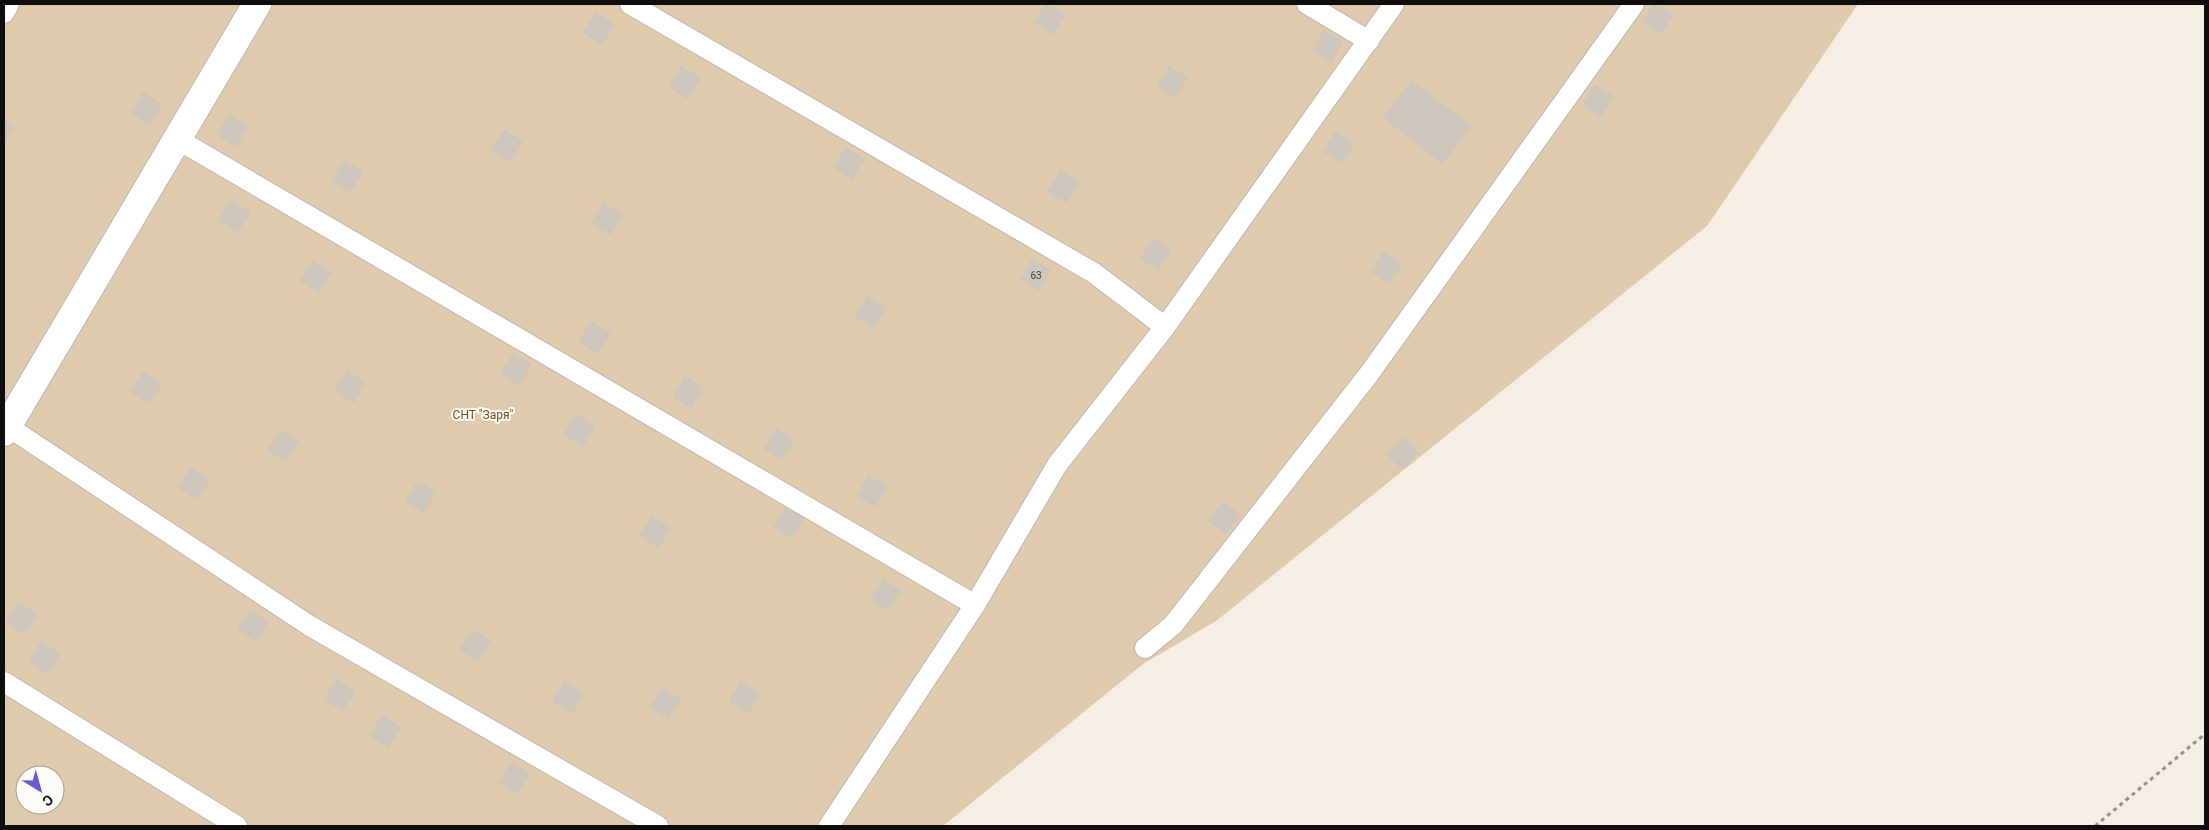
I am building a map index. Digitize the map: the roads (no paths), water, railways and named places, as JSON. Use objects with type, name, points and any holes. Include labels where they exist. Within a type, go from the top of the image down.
[{"type":"street","points":[[5,427],[257,4]]},
{"type":"lane","points":[[4,13],[9,4]]},
{"type":"lane","points":[[630,4],[1094,273],[1164,327]]},
{"type":"lane","points":[[1307,4],[1369,41]]},
{"type":"lane","points":[[829,826],[975,605],[1057,465],[1164,327],[1394,4]]},
{"type":"lane","points":[[1145,648],[1173,625],[1369,374],[1634,4]]},
{"type":"lane","points":[[178,139],[975,605]]},
{"type":"lane","points":[[5,427],[310,626],[658,826]]},
{"type":"lane","points":[[4,682],[237,826]]},
{"type":"park label","name":"СНТ \"Заря\"","points":[[483,415]]}]
